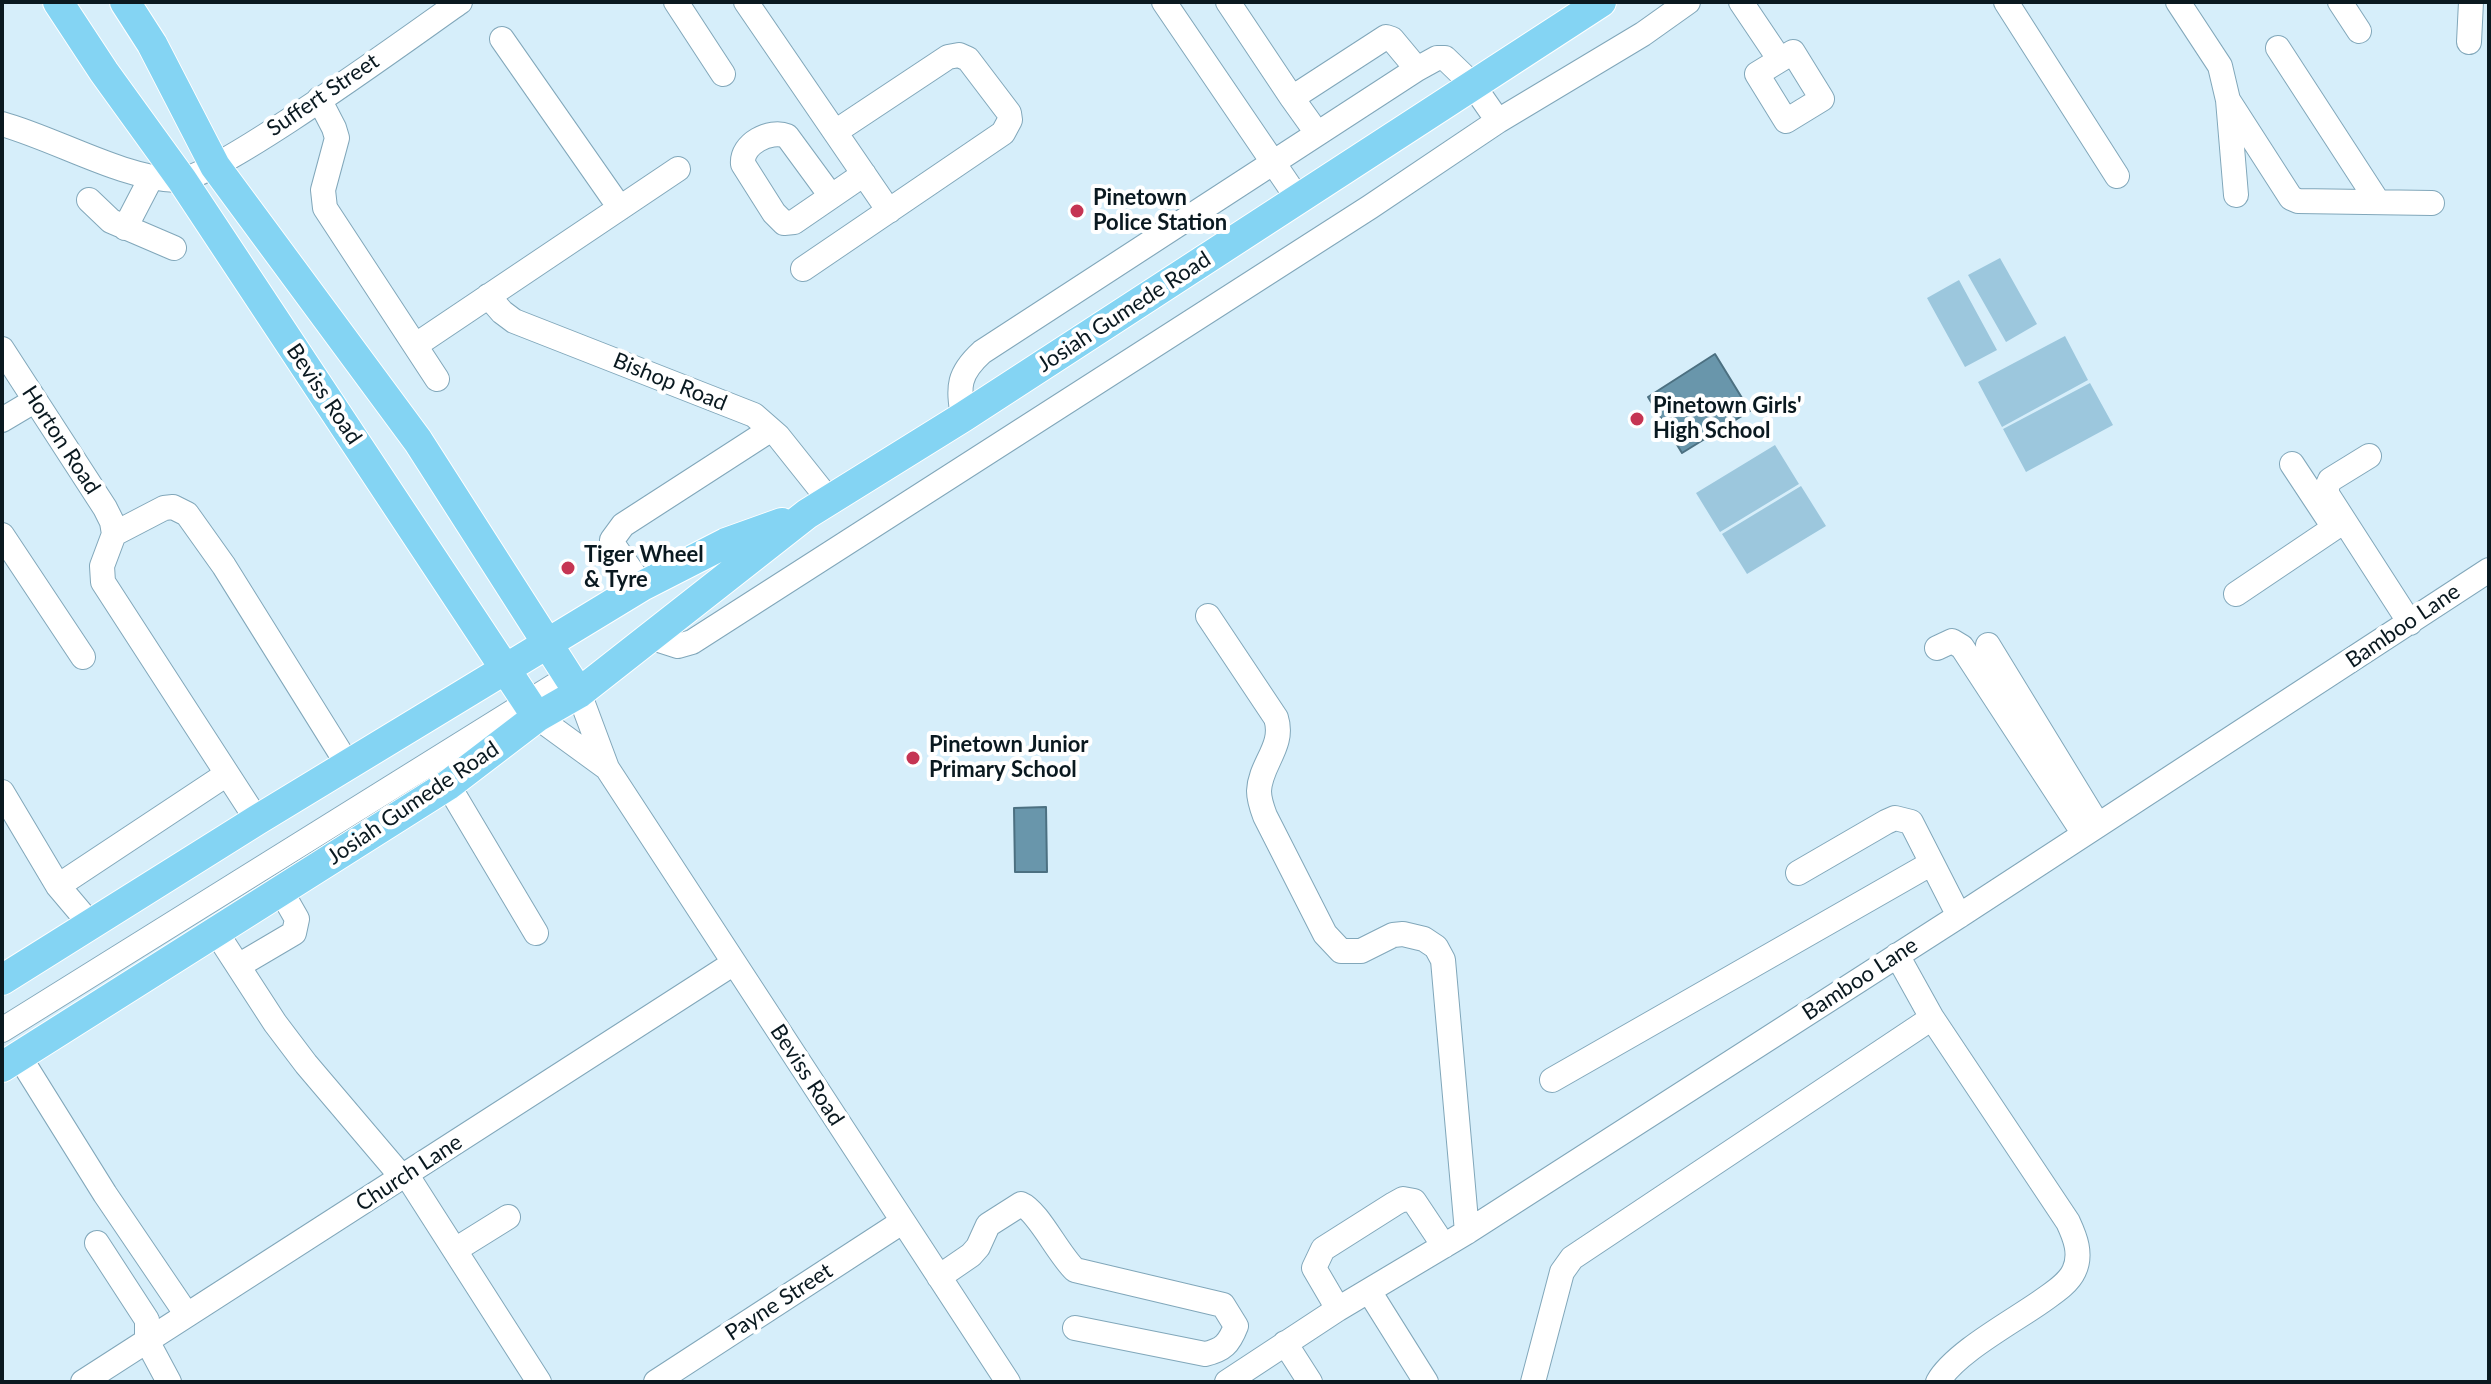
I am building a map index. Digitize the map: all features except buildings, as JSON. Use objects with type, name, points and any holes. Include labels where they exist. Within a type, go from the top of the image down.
[{"type":"main road","name":"Beviss Road","points":[[58,2],[182,180],[532,710]]},
{"type":"main road","name":"Beviss Road","points":[[125,2],[152,44],[215,166],[418,441],[573,686]]},
{"type":"main road","name":"Josiah Gumede Road","points":[[11,1062],[448,785],[532,710],[650,637],[818,507],[963,417],[1473,85],[1582,7]]},
{"type":"main road","name":"Josiah Gumede Road","points":[[2,980],[257,820],[642,586],[726,543],[818,507]]},
{"type":"street","name":"Suffert Street","points":[[182,180],[215,166],[319,99],[435,9],[460,2]]},
{"type":"street","points":[[676,2],[723,74]]},
{"type":"street","points":[[746,2],[889,211]]},
{"type":"street","points":[[1164,2],[1298,199]]},
{"type":"street","points":[[1228,2],[1317,133]]},
{"type":"street","points":[[650,637],[678,646],[692,642],[1370,207],[1498,121],[1643,34],[1688,2]]},
{"type":"street","points":[[1741,2],[1780,60]]},
{"type":"street","points":[[2006,2],[2117,176]]},
{"type":"street","points":[[2178,2],[2220,66],[2228,100],[2236,195]]},
{"type":"street","points":[[2340,2],[2359,31]]},
{"type":"street","points":[[2469,42],[2471,2]]},
{"type":"street","points":[[1292,98],[1386,37],[1392,39],[1417,69]]},
{"type":"street","points":[[502,39],[620,208]]},
{"type":"street","points":[[2278,48],[2378,202]]},
{"type":"street","points":[[803,269],[1003,133],[1008,126],[1009,113],[968,59],[959,55],[948,57],[835,132]]},
{"type":"street","points":[[963,417],[959,390],[962,377],[970,363],[982,352],[1417,69],[1437,58],[1445,58],[1473,85],[1498,121]]},
{"type":"street","points":[[319,99],[337,138],[323,190],[325,208],[437,379]]},
{"type":"street","points":[[2228,100],[2291,198],[2298,201],[2432,203]]},
{"type":"street","points":[[5,132],[151,178],[182,180]]},
{"type":"street","points":[[416,345],[678,169]]},
{"type":"street","points":[[831,196],[864,174]]},
{"type":"street","points":[[125,228],[151,178]]},
{"type":"street","points":[[89,200],[111,221],[174,248]]},
{"type":"street","name":"Bishop Road","points":[[488,296],[514,321],[754,415],[770,430],[818,507]]},
{"type":"street","name":"Horton Road","points":[[2,349],[105,508],[114,534]]},
{"type":"street","points":[[2,420],[34,401]]},
{"type":"street","points":[[642,586],[614,546],[612,540],[616,533],[623,525],[770,430]]},
{"type":"street","points":[[2369,456],[2330,480],[2327,494],[2406,626]]},
{"type":"street","points":[[2292,464],[2334,528],[2406,626]]},
{"type":"street","points":[[257,820],[103,582],[102,566],[114,534],[164,508],[173,507],[187,514],[224,566],[348,765]]},
{"type":"street","points":[[2236,594],[2334,528]]},
{"type":"street","points":[[2,535],[83,657]]},
{"type":"street","name":"Bamboo Lane","points":[[1227,1382],[1959,916],[2489,570]]},
{"type":"street","points":[[1208,616],[1276,718],[1278,741],[1261,779],[1260,801],[1325,934],[1341,951],[1361,951],[1393,935],[1413,935],[1436,947],[1443,960],[1467,1232]]},
{"type":"street","points":[[1937,648],[1952,641],[1962,647],[2091,829]]},
{"type":"street","points":[[1988,645],[2091,829]]},
{"type":"street","name":"Beviss Road","points":[[573,686],[607,768],[1008,1382]]},
{"type":"street","points":[[2,1030],[532,710]]},
{"type":"street","name":"Beviss Road","points":[[532,710],[607,768]]},
{"type":"street","points":[[58,886],[227,774]]},
{"type":"street","points":[[448,785],[536,933]]},
{"type":"street","points":[[2,792],[58,886],[91,925]]},
{"type":"street","points":[[1798,873],[1895,818],[1911,822],[1959,916]]},
{"type":"street","points":[[1552,1080],[1932,863]]},
{"type":"street","points":[[238,966],[294,933],[297,919],[281,891]]},
{"type":"street","points":[[216,932],[275,1023],[306,1064],[404,1176],[539,1382]]},
{"type":"street","points":[[1897,955],[1932,1018],[2068,1222],[2078,1252],[2074,1271],[2058,1290],[1955,1361],[1938,1382]]},
{"type":"street","name":"Church Lane","points":[[83,1382],[734,963]]},
{"type":"street","points":[[1533,1382],[1562,1272],[1572,1258],[1932,1018]]},
{"type":"street","points":[[11,1062],[187,1315]]},
{"type":"street","points":[[1338,1309],[1314,1268],[1323,1249],[1394,1204],[1403,1199],[1414,1201],[1444,1246]]},
{"type":"street","points":[[939,1277],[971,1255],[988,1225],[1021,1204],[1030,1209],[1063,1259],[1075,1270],[1223,1305],[1236,1326],[1222,1350],[1205,1354],[1075,1328]]},
{"type":"street","points":[[455,1250],[508,1217]]},
{"type":"street","name":"Payne Street","points":[[656,1382],[902,1222]]},
{"type":"street","points":[[97,1243],[147,1320],[147,1341],[167,1381]]},
{"type":"street","points":[[1369,1291],[1426,1382]]},
{"type":"street","points":[[1285,1343],[1310,1382]]},
{"type":"shaded area","points":[[2000,258],[2037,324],[2006,342],[1968,275]]},
{"type":"shaded area","points":[[1959,280],[1997,350],[1965,367],[1927,298]]},
{"type":"shaded area","points":[[2065,336],[2088,380],[2002,427],[1978,382]]},
{"type":"shaded area","points":[[1715,354],[1750,411],[1682,453],[1648,397]]},
{"type":"shaded area","points":[[2090,383],[2113,425],[2026,472],[2003,429]]},
{"type":"shaded area","points":[[1775,445],[1799,484],[1720,532],[1696,493]]},
{"type":"shaded area","points":[[1801,486],[1826,526],[1747,574],[1722,534]]},
{"type":"shaded area","points":[[1046,807],[1047,872],[1015,872],[1014,808]]},
{"type":"place","name":"Pinetown Police Station","points":[[1077,211]]},
{"type":"place","name":"Pinetown Girls' High School","points":[[1637,419]]},
{"type":"place","name":"Tiger Wheel & Tyre","points":[[568,568]]},
{"type":"place","name":"Pinetown Junior Primary School","points":[[913,758]]}]
